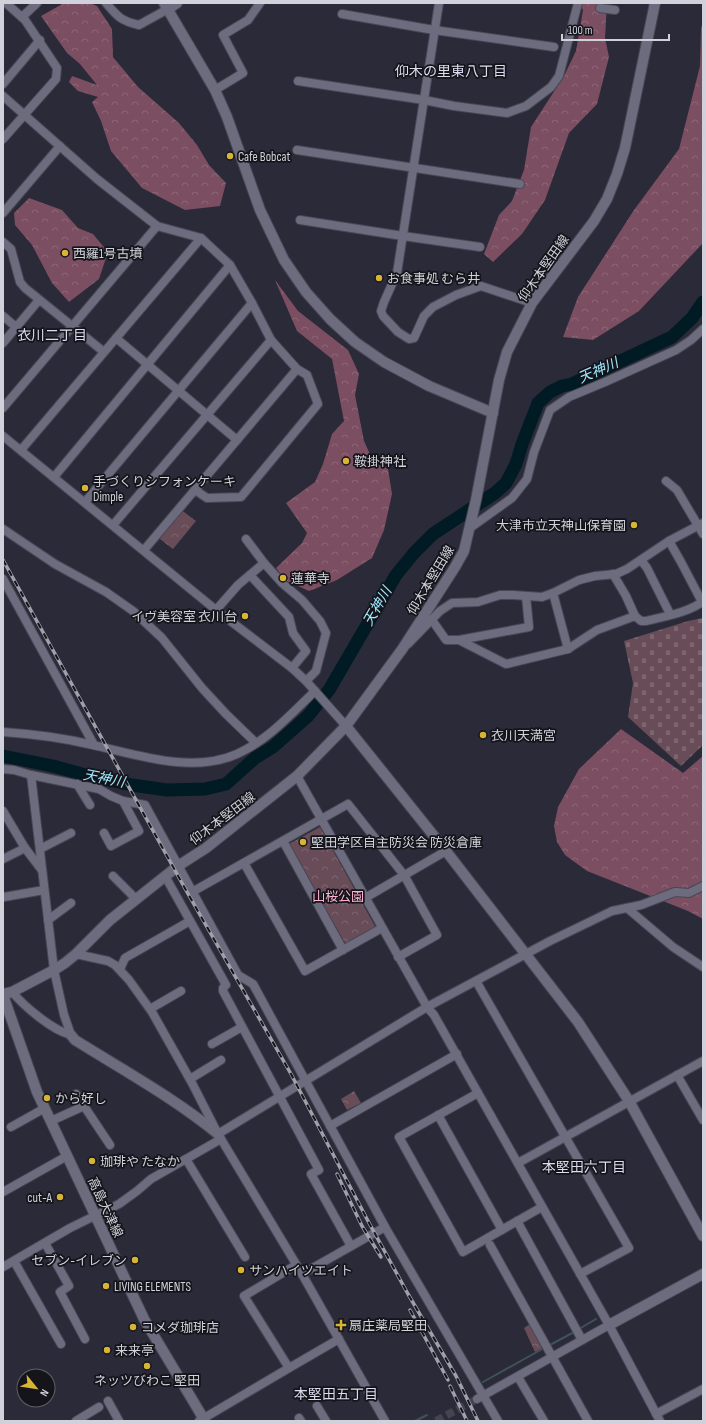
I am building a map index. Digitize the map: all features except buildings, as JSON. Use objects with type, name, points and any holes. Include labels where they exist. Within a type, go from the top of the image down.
[{"type":"main road","points":[[177,3],[166,6],[215,90],[227,117],[260,210],[284,260],[306,292],[330,319],[355,342],[384,362],[429,386],[492,413]]},
{"type":"main road","name":"仰木本堅田線","points":[[6,994],[54,970],[76,954],[110,920],[136,899],[178,866],[206,848],[297,776],[346,726],[403,648],[464,551],[470,528],[492,413],[507,352],[532,303],[594,221],[607,199],[617,174],[628,134],[656,3]]},
{"type":"main road","points":[[346,726],[446,851],[578,1022],[629,1100],[703,1236]]},
{"type":"main road","name":"高島大津線","points":[[6,994],[27,1066],[67,1156],[144,1319],[203,1420]]},
{"type":"main road","points":[[71,1035],[75,1040],[176,1102],[220,1137]]},
{"type":"main road","points":[[609,1325],[703,1274]]},
{"type":"street","points":[[22,17],[37,3]]},
{"type":"street","points":[[106,3],[126,22],[139,25],[166,6]]},
{"type":"street","points":[[215,90],[243,73],[223,35],[248,20],[260,3]]},
{"type":"street","points":[[439,3],[397,273],[384,302],[382,311],[383,316],[404,337],[409,339],[414,338],[424,316],[433,307],[456,295],[481,286],[532,303]]},
{"type":"street","points":[[298,81],[507,113],[526,106],[551,87],[559,76],[578,3]]},
{"type":"street","points":[[3,139],[56,79],[57,68],[40,40],[22,17],[7,4]]},
{"type":"street","points":[[600,8],[615,10]]},
{"type":"street","points":[[342,14],[434,30],[554,47]]},
{"type":"street","points":[[3,84],[40,40]]},
{"type":"street","points":[[3,96],[97,179],[157,226],[201,238],[230,265],[271,340],[297,369],[307,375],[318,404],[241,497],[207,498],[195,490]]},
{"type":"street","points":[[3,214],[60,146]]},
{"type":"street","points":[[297,150],[520,184]]},
{"type":"street","points":[[300,220],[480,247]]},
{"type":"street","points":[[3,408],[157,226]]},
{"type":"street","points":[[21,450],[201,238]]},
{"type":"street","points":[[3,242],[12,249],[20,282],[25,288],[104,352]]},
{"type":"street","points":[[54,477],[230,265]]},
{"type":"street","points":[[3,343],[39,300]]},
{"type":"street","points":[[84,502],[252,303]]},
{"type":"street","points":[[3,316],[16,327]]},
{"type":"street","points":[[470,528],[512,498],[527,479],[534,452],[550,410],[569,397],[676,350],[691,340],[703,329]]},
{"type":"street","points":[[116,338],[237,440]]},
{"type":"street","points":[[113,525],[271,340]]},
{"type":"street","points":[[144,550],[297,369]]},
{"type":"street","points":[[3,436],[216,610],[292,668],[306,681],[346,726]]},
{"type":"street","points":[[666,481],[677,490],[701,524],[703,534]]},
{"type":"street","points":[[403,648],[411,642],[440,611],[452,603],[478,602],[500,595],[542,597],[579,580],[627,570],[669,541],[701,524]]},
{"type":"street","points":[[3,529],[55,564],[106,592],[133,611],[162,638],[207,693],[256,743]]},
{"type":"street","points":[[246,539],[264,563],[282,583],[302,600],[320,621],[326,632],[316,671],[306,681]]},
{"type":"street","points":[[613,574],[626,596],[635,616],[641,621],[686,610],[702,602],[669,541]]},
{"type":"street","points":[[641,560],[647,568],[670,614]]},
{"type":"street","points":[[216,610],[238,584],[264,563]]},
{"type":"street","points":[[250,575],[288,617],[293,633],[306,651],[292,668]]},
{"type":"street","points":[[3,579],[94,745]]},
{"type":"street","points":[[553,593],[568,649]]},
{"type":"street","points":[[432,620],[446,640],[459,640],[529,627],[526,596]]},
{"type":"street","points":[[459,640],[506,664],[568,649],[597,630],[635,616]]},
{"type":"street","points":[[3,732],[26,733],[94,745],[152,759],[192,762],[213,761],[238,753],[256,743],[318,694]]},
{"type":"street","points":[[3,769],[14,770],[99,789],[123,801],[145,805],[238,975],[253,984],[305,1082],[480,1397],[498,1421]]},
{"type":"street","points":[[31,775],[54,970],[64,1015],[71,1035]]},
{"type":"street","points":[[297,776],[398,957],[427,1007],[434,1015],[518,1163],[609,1325],[658,1418],[703,1389]]},
{"type":"street","points":[[77,784],[90,805]]},
{"type":"street","points":[[104,833],[111,846],[139,831],[123,801]]},
{"type":"street","points":[[192,892],[348,804],[404,875],[437,935],[398,957]]},
{"type":"street","points":[[3,811],[25,848],[42,870]]},
{"type":"street","points":[[40,849],[71,833]]},
{"type":"street","points":[[283,841],[343,950]]},
{"type":"street","points":[[3,859],[25,848]]},
{"type":"street","points":[[365,898],[446,851]]},
{"type":"street","points":[[244,863],[305,971],[382,928]]},
{"type":"street","points":[[113,876],[136,899]]},
{"type":"street","points":[[165,876],[226,985],[223,988],[223,991],[319,1170],[311,1174],[351,1246]]},
{"type":"street","points":[[3,1267],[70,1228],[119,1204],[151,1179],[186,1159],[280,1097],[427,1007],[526,954],[612,911],[659,899],[675,892],[689,893],[703,886]]},
{"type":"street","points":[[4,897],[44,890]]},
{"type":"street","points":[[48,920],[71,903]]},
{"type":"street","points":[[627,908],[668,943],[703,967]]},
{"type":"street","points":[[120,969],[125,958],[190,921]]},
{"type":"street","points":[[76,954],[108,961],[120,969],[150,1009],[190,1079],[220,1137],[302,1274],[385,1421]]},
{"type":"street","points":[[476,981],[629,1248],[580,1274]]},
{"type":"street","points":[[150,1009],[181,991]]},
{"type":"street","points":[[6,994],[20,1002],[61,1032],[71,1035]]},
{"type":"street","points":[[212,1044],[242,1027]]},
{"type":"street","points":[[330,1126],[456,1054]]},
{"type":"street","points":[[190,1079],[221,1060]]},
{"type":"street","points":[[518,1163],[565,1138],[629,1100],[703,1061]]},
{"type":"street","points":[[677,1075],[703,1120]]},
{"type":"street","points":[[478,1093],[399,1137],[463,1252],[542,1207]]},
{"type":"street","points":[[76,1094],[110,1145]]},
{"type":"street","points":[[51,1121],[84,1106]]},
{"type":"street","points":[[11,1127],[45,1108]]},
{"type":"street","points":[[438,1115],[502,1230]]},
{"type":"street","points":[[3,1192],[67,1156]]},
{"type":"street","points":[[186,1159],[245,1256]]},
{"type":"street","points":[[517,1221],[582,1340]]},
{"type":"street","points":[[302,1274],[385,1227]]},
{"type":"street","points":[[45,1243],[69,1286],[60,1292],[85,1340]]},
{"type":"street","points":[[490,1245],[588,1421]]},
{"type":"street","points":[[14,1261],[61,1344]]},
{"type":"street","points":[[289,1368],[244,1296],[296,1265]]},
{"type":"street","points":[[480,1397],[609,1325]]},
{"type":"street","points":[[203,1420],[339,1339]]},
{"type":"street","points":[[518,1377],[544,1421]]},
{"type":"street","points":[[108,1402],[119,1421]]},
{"type":"street","points":[[317,1406],[326,1421]]},
{"type":"street","points":[[76,1421],[99,1407]]},
{"type":"green space","points":[[64,3],[90,3],[97,6],[112,29],[113,57],[138,87],[179,123],[197,145],[209,165],[226,183],[220,206],[185,210],[142,188],[111,151],[101,121],[92,102],[98,97],[78,91],[69,82],[72,76],[97,85],[80,64],[67,53],[41,16]]},
{"type":"green space","points":[[579,3],[607,3],[605,38],[609,57],[597,104],[569,133],[545,200],[522,234],[493,262],[484,254],[499,215],[512,201],[524,170],[531,127],[564,76],[576,51],[583,10]]},
{"type":"green space","points":[[703,22],[703,243],[639,311],[593,340],[563,337],[578,297],[634,210],[679,149],[700,66],[701,28]]},
{"type":"green space","points":[[29,198],[62,210],[78,228],[93,234],[108,252],[99,279],[69,302],[52,283],[32,245],[15,225],[14,213]]},
{"type":"green space","points":[[275,280],[298,311],[348,350],[359,374],[355,395],[364,441],[373,461],[388,469],[392,494],[384,530],[372,558],[337,580],[309,591],[285,580],[276,568],[302,543],[307,533],[286,503],[315,482],[323,464],[332,434],[344,421],[332,359],[297,331]]},
{"type":"green space","points":[[180,509],[196,521],[173,549],[156,536]]},
{"type":"green space","points":[[703,618],[703,745],[681,766],[628,717],[633,683],[624,641],[688,621]]},
{"type":"green space","points":[[621,729],[683,773],[703,756],[703,919],[688,911],[587,871],[565,855],[557,842],[554,826],[558,807],[579,769]]},
{"type":"green space","name":"山桜公園","points":[[320,827],[376,928],[346,945],[289,844]]},
{"type":"green space","points":[[354,1091],[361,1103],[347,1110],[341,1099]]},
{"type":"green space","points":[[530,1324],[543,1348],[535,1352],[524,1328]]},
{"type":"waterway","name":"天神川","points":[[3,756],[53,766],[89,776],[132,785],[167,790],[205,789],[226,784],[255,758],[273,747],[308,716],[329,690],[396,575],[414,553],[433,534],[495,493],[506,483],[516,464],[538,403],[550,392],[562,386],[572,384],[672,337],[692,318],[703,302]]},
{"type":"waterway","points":[[579,1329],[596,1319]]},
{"type":"waterway","points":[[548,1346],[576,1331]]},
{"type":"waterway","points":[[483,1382],[544,1348]]},
{"type":"waterway","points":[[415,1421],[427,1415]]},
{"type":"tunnel","points":[[436,1421],[477,1399]]},
{"type":"railway","points":[[3,560],[187,892],[291,1074],[368,1221],[408,1294],[456,1376],[478,1421]]},
{"type":"railway","points":[[337,1174],[362,1226],[381,1257]]},
{"type":"railway","points":[[410,1310],[448,1380]]},
{"type":"railway","points":[[450,1386],[467,1421]]},
{"type":"place","name":"Cafe Bobcat","points":[[230,156]]},
{"type":"place","name":"西羅1号古墳","points":[[65,253]]},
{"type":"place","name":"お食事処 むら井","points":[[379,278]]},
{"type":"place","name":"鞍掛神社","points":[[346,461]]},
{"type":"place","name":"手づくりシフォンケーキ Dimple","points":[[85,488]]},
{"type":"place","name":"大津市立天神山保育園","points":[[634,525]]},
{"type":"place","name":"蓮華寺","points":[[283,578]]},
{"type":"place","name":"イヴ美容室 衣川台","points":[[245,616]]},
{"type":"place","name":"衣川天満宮","points":[[483,735]]},
{"type":"place","name":"堅田学区自主防災会 防災倉庫","points":[[303,842]]},
{"type":"place","name":"から好し","points":[[47,1098]]},
{"type":"place","name":"珈琲や たなか","points":[[92,1161]]},
{"type":"place","name":"cut-A","points":[[60,1197]]},
{"type":"place","name":"セブン-イレブン","points":[[135,1260]]},
{"type":"place","name":"サンハイツエイト","points":[[241,1270]]},
{"type":"place","name":"LIVING ELEMENTS","points":[[106,1286]]},
{"type":"place","name":"扇庄薬局堅田","points":[[341,1325]]},
{"type":"place","name":"コメダ珈琲店","points":[[133,1327]]},
{"type":"place","name":"来来亭","points":[[107,1350]]},
{"type":"place","name":"ネッツびわこ 堅田","points":[[147,1366]]},
{"type":"district","name":"仰木の里東八丁目","points":[[451,71]]},
{"type":"district","name":"衣川二丁目","points":[[52,335]]},
{"type":"district","name":"本堅田六丁目","points":[[584,1167]]},
{"type":"district","name":"本堅田五丁目","points":[[336,1394]]}]
